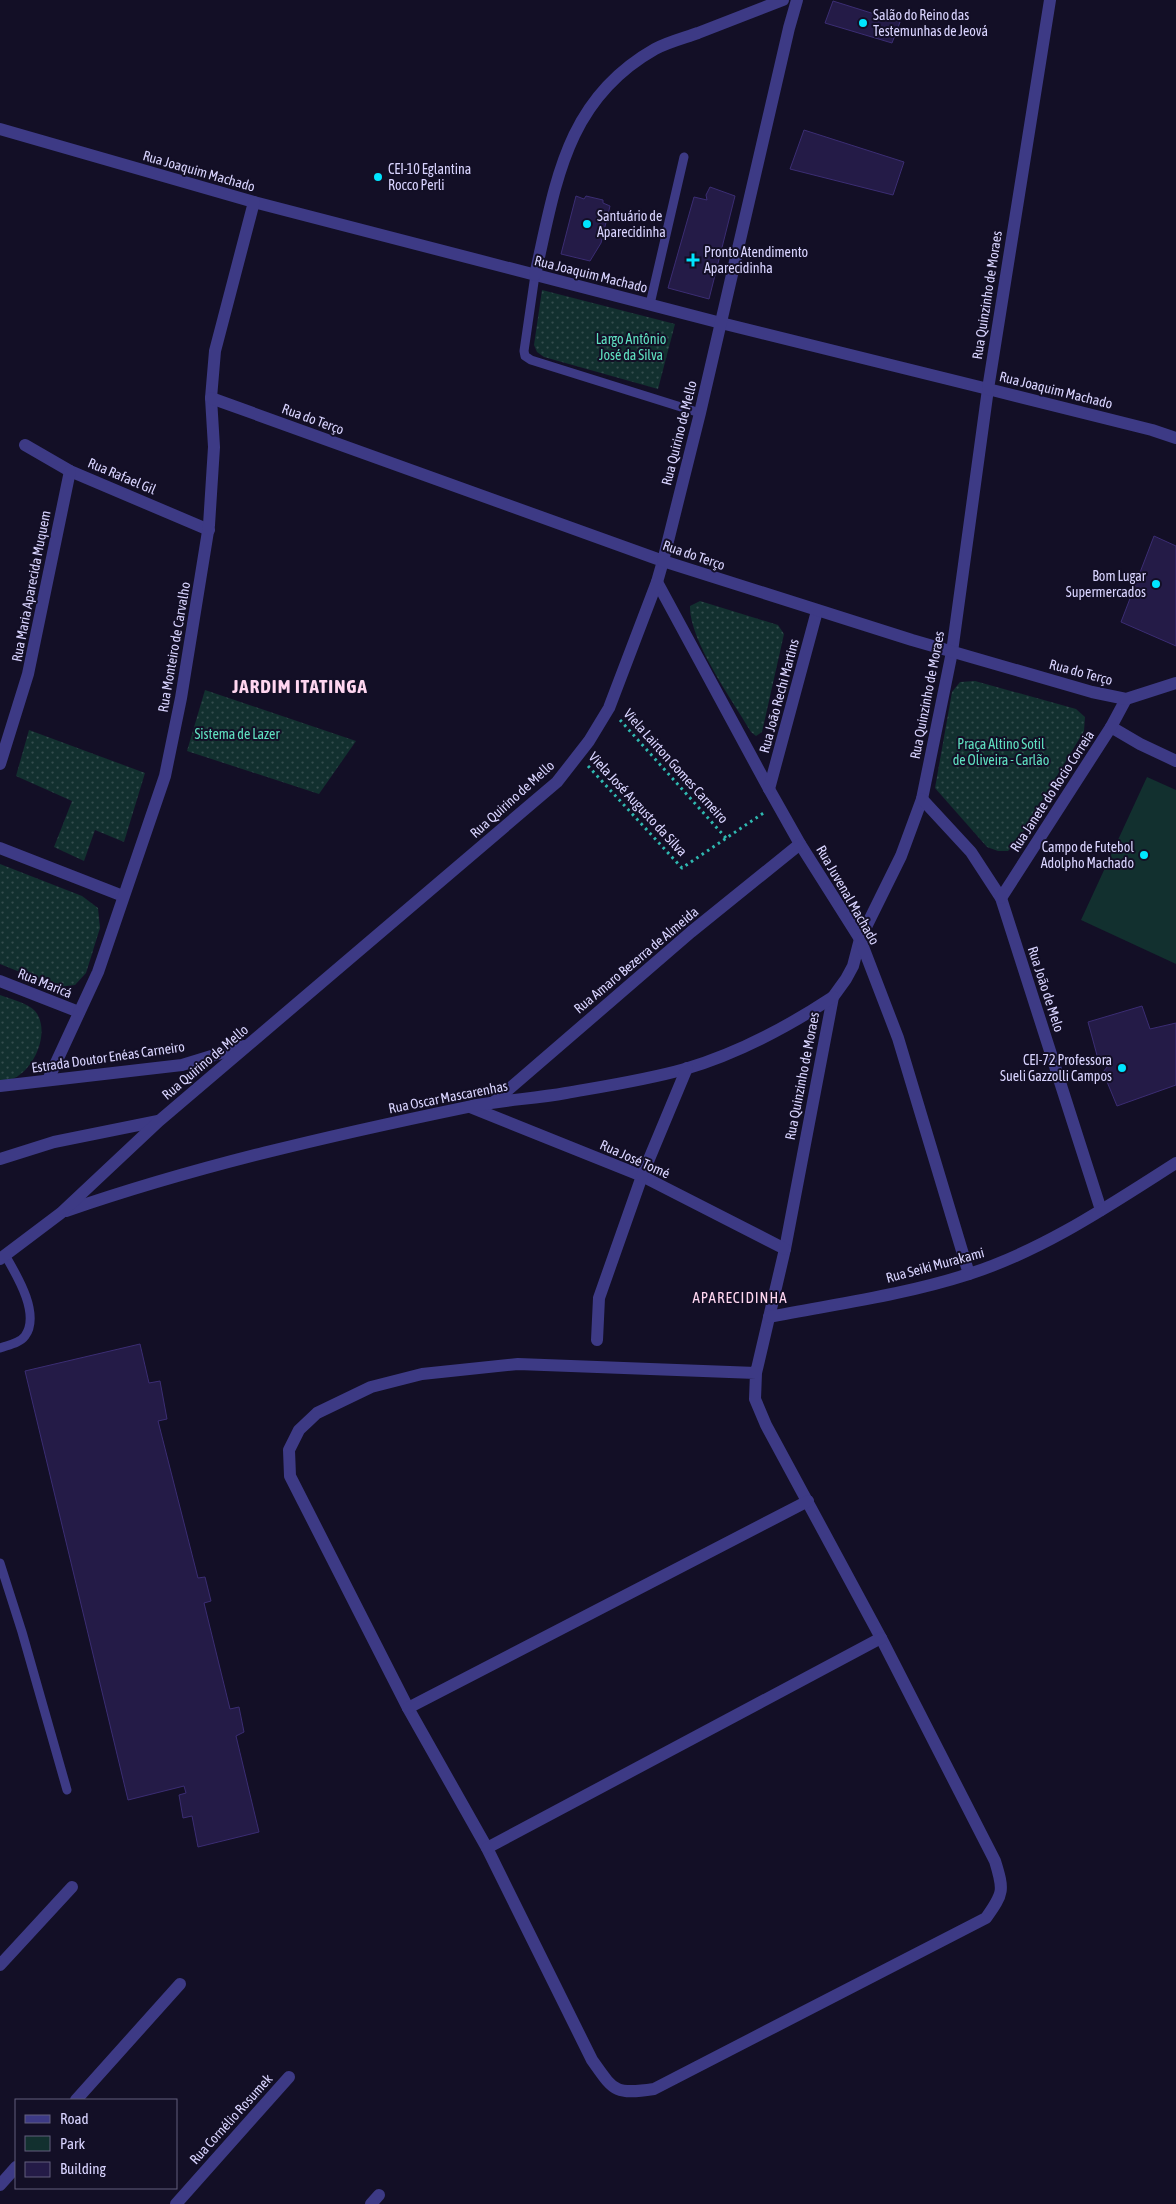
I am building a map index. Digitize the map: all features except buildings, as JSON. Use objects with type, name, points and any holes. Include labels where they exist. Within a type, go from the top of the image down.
[{"type":"street","points":[[535,275],[560,168],[577,126],[601,92],[627,67],[657,48],[783,0]]},
{"type":"street","name":"Rua Quirino de Mello","points":[[2,1257],[61,1213],[159,1120],[557,782],[578,756],[609,708],[658,582],[700,413],[797,0]]},
{"type":"street","name":"Rua Quinzinho de Moraes","points":[[756,1373],[518,1364],[422,1374],[371,1387],[316,1412],[299,1430],[289,1450],[290,1476],[408,1708],[487,1848],[592,2060],[612,2087],[630,2093],[654,2090],[986,1918],[999,1900],[1002,1885],[995,1861],[881,1638],[766,1425],[755,1399],[756,1373],[785,1249],[833,997],[853,966],[860,939],[901,856],[922,798],[952,652],[988,389],[1050,0]]},
{"type":"street","name":"Rua Joaquim Machado","points":[[0,129],[254,202],[721,323],[1152,430],[1176,438]]},
{"type":"street","name":"Rua Monteiro de Carvalho","points":[[48,1080],[98,972],[165,776],[181,698],[209,530],[214,447],[211,398],[215,352],[254,202]]},
{"type":"street","name":"Rua do Terço","points":[[211,398],[663,561],[952,652],[1092,692],[1126,699],[1176,683]]},
{"type":"street","name":"Rua Rafael Gil","points":[[26,445],[70,471],[209,530]]},
{"type":"street","name":"Rua Maria Aparecida Muquem","points":[[0,764],[28,674],[70,471]]},
{"type":"street","name":"Rua Juvenal Machado","points":[[658,582],[800,844],[860,939],[898,1038],[969,1274]]},
{"type":"street","name":"Rua João Rechi Martins","points":[[769,789],[817,611]]},
{"type":"street","name":"Rua Janete do Rocio Correia","points":[[1001,898],[1111,727],[1126,699]]},
{"type":"street","points":[[1111,727],[1140,744],[1176,761]]},
{"type":"street","name":"Rua João de Melo","points":[[922,798],[971,852],[1001,898],[1101,1210]]},
{"type":"street","name":"Rua Amaro Bezerra de Almeida","points":[[494,1102],[691,932],[800,844]]},
{"type":"street","points":[[0,848],[123,896]]},
{"type":"street","name":"Rua Maricá","points":[[0,981],[79,1012]]},
{"type":"street","name":"Rua Oscar Mascarenhas","points":[[61,1213],[121,1192],[242,1159],[469,1106],[566,1093],[650,1078],[687,1068],[781,1029],[833,997]]},
{"type":"street","name":"Estrada Doutor Enéas Carneiro","points":[[0,1086],[182,1064],[248,1045]]},
{"type":"street","points":[[598,1340],[598,1298],[642,1176],[687,1068]]},
{"type":"street","name":"Rua José Tomé","points":[[469,1106],[642,1176],[785,1249]]},
{"type":"street","points":[[0,1159],[54,1142],[159,1120]]},
{"type":"street","name":"Rua Seiki Murakami","points":[[769,1317],[902,1291],[969,1274],[1023,1253],[1101,1210],[1176,1164]]},
{"type":"street","points":[[408,1708],[808,1501]]},
{"type":"street","points":[[487,1848],[881,1638]]},
{"type":"street","points":[[0,1965],[72,1887]]},
{"type":"street","points":[[77,2099],[180,1984]]},
{"type":"street","name":"Rua Cornélio Rosumek","points":[[176,2204],[289,2077]]},
{"type":"street","points":[[0,2185],[15,2168]]},
{"type":"lane","points":[[650,304],[684,157]]},
{"type":"lane","points":[[535,275],[524,351],[526,356],[531,360],[700,413]]},
{"type":"lane","points":[[0,1348],[16,1343],[25,1337],[30,1326],[30,1313],[26,1298],[17,1277],[2,1257]]},
{"type":"lane","points":[[0,1563],[22,1632],[67,1790]]},
{"type":"path","name":"Viela Lairton Gomes Carneiro","points":[[609,708],[726,838]]},
{"type":"path","name":"Viela José Augusto da Silva","points":[[578,756],[682,868],[726,838]]},
{"type":"path","points":[[726,838],[778,803]]},
{"type":"green space","name":"Largo Antônio José da Silva","points":[[542,290],[675,324],[658,389],[544,357],[537,352],[534,345]]},
{"type":"green space","points":[[700,601],[778,625],[784,634],[762,732],[756,736],[751,732],[704,653],[692,620],[690,606]]},
{"type":"green space","name":"Praça Altino Sotil de Oliveira - Carlão","points":[[975,681],[1076,709],[1085,717],[1084,731],[1019,839],[1008,851],[998,851],[987,847],[935,788],[952,692],[960,682]]},
{"type":"green space","name":"Sistema de Lazer","points":[[205,690],[356,741],[319,794],[187,751]]},
{"type":"green space","points":[[29,730],[145,773],[124,842],[95,830],[84,861],[54,847],[72,801],[16,776]]},
{"type":"green space","name":"Campo de Futebol Adolpho Machado","points":[[1147,777],[1176,790],[1176,964],[1081,920]]},
{"type":"green space","points":[[0,864],[82,896],[98,908],[100,928],[86,973],[75,985],[57,987],[0,964]]},
{"type":"green space","points":[[0,995],[23,1003],[35,1011],[39,1018],[41,1036],[36,1055],[25,1070],[10,1080],[0,1082]]},
{"type":"place","name":"Salão do Reino das Testemunhas de Jeová","points":[[863,23]]},
{"type":"place","name":"CEI-10 Eglantina Rocco Perli","points":[[378,177]]},
{"type":"place","name":"Santuário de Aparecidinha","points":[[587,224]]},
{"type":"place","name":"Pronto Atendimento Aparecidinha","points":[[693,260]]},
{"type":"place","name":"Bom Lugar Supermercados","points":[[1156,584]]},
{"type":"place","name":"Campo de Futebol Adolpho Machado","points":[[1144,855]]},
{"type":"place","name":"CEI-72 Professora Sueli Gazzolli Campos","points":[[1122,1068]]},
{"type":"district","name":"JARDIM ITATINGA","points":[[300,686]]},
{"type":"district","name":"APARECIDINHA","points":[[740,1297]]}]
